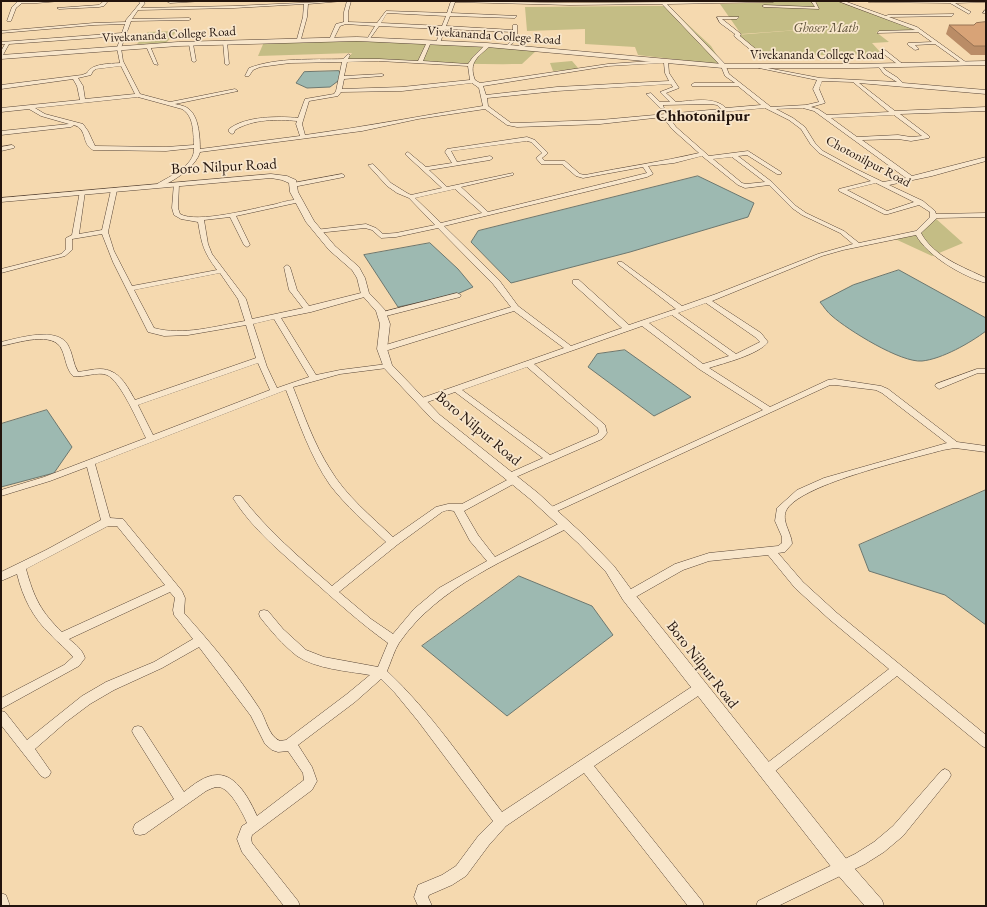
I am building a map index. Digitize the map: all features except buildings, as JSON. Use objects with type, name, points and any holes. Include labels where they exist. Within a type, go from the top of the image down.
[{"type":"street","points":[[9,20],[18,1],[58,1]]},
{"type":"street","points":[[59,8],[98,6],[103,5],[106,1]]},
{"type":"street","points":[[138,95],[122,64],[119,48],[132,13],[143,4],[141,1]]},
{"type":"street","points":[[170,2],[200,1]]},
{"type":"street","points":[[242,6],[244,1]]},
{"type":"street","points":[[137,9],[341,1]]},
{"type":"street","points":[[346,23],[346,12],[349,1]]},
{"type":"street","points":[[438,43],[454,1],[596,4],[773,1]]},
{"type":"street","points":[[812,1],[823,13]]},
{"type":"street","points":[[840,1],[921,31],[965,63]]},
{"type":"street","points":[[869,1],[985,2]]},
{"type":"street","points":[[507,47],[515,39],[514,31],[517,2]]},
{"type":"street","name":"Chotonilpur Road","points":[[663,2],[723,66],[727,75],[766,106],[791,119],[803,128],[814,144],[822,152],[921,202],[933,212],[932,216]]},
{"type":"street","points":[[711,2],[785,8],[818,8]]},
{"type":"street","points":[[951,2],[969,13]]},
{"type":"street","points":[[298,39],[305,17],[306,3]]},
{"type":"street","points":[[369,39],[386,12],[515,17]]},
{"type":"street","points":[[880,16],[952,15]]},
{"type":"street","points":[[737,18],[719,18],[761,56]]},
{"type":"street","points":[[1,32],[94,24],[189,19]]},
{"type":"street","points":[[331,39],[338,25],[346,23],[514,31]]},
{"type":"street","points":[[879,32],[921,31]]},
{"type":"street","points":[[1,43],[124,34]]},
{"type":"street","name":"Vivekananda College Road","points":[[1,56],[225,42],[298,39],[369,39],[488,45],[723,66],[880,66],[986,63]]},
{"type":"street","points":[[1,56],[8,42]]},
{"type":"street","points":[[225,42],[228,64]]},
{"type":"street","points":[[420,62],[429,42]]},
{"type":"street","points":[[917,49],[910,44],[937,43]]},
{"type":"street","points":[[191,44],[194,61]]},
{"type":"street","points":[[473,81],[469,72],[469,65],[488,45]]},
{"type":"street","points":[[148,46],[148,49],[156,64]]},
{"type":"street","points":[[883,51],[902,65]]},
{"type":"street","points":[[303,136],[299,124],[307,100],[336,95],[339,91],[345,61],[348,55]]},
{"type":"street","points":[[247,75],[252,69],[274,63],[379,60],[469,65]]},
{"type":"street","points":[[480,85],[608,65],[666,61],[667,73],[676,88],[663,92],[674,104]]},
{"type":"street","points":[[1,87],[75,77],[88,74],[95,68],[122,64]]},
{"type":"street","points":[[880,66],[884,72],[897,79],[901,84]]},
{"type":"street","points":[[759,67],[820,79],[901,84],[986,92]]},
{"type":"street","points":[[342,78],[382,75]]},
{"type":"street","points":[[75,77],[80,86],[82,100]]},
{"type":"street","points":[[772,108],[806,106],[822,103],[816,89],[820,79]]},
{"type":"street","points":[[339,91],[402,89],[473,81],[480,85],[485,97],[486,107]]},
{"type":"street","points":[[485,97],[557,89],[673,82]]},
{"type":"street","points":[[855,82],[892,112],[897,113],[927,137],[911,139],[898,136],[855,139]]},
{"type":"street","points":[[694,85],[738,85]]},
{"type":"street","points":[[167,104],[235,91]]},
{"type":"street","points":[[649,94],[668,115],[674,128],[726,175],[742,185],[770,183]]},
{"type":"street","points":[[1,110],[138,95],[187,109],[192,114],[197,155],[189,166],[159,185]]},
{"type":"street","points":[[658,104],[711,102],[719,104],[725,110]]},
{"type":"street","points":[[30,107],[43,115],[77,124],[85,128],[90,146],[97,148],[197,149],[362,129],[418,117],[486,107],[509,124],[517,125],[593,122],[766,106]]},
{"type":"street","points":[[806,106],[816,110],[910,178]]},
{"type":"street","points":[[824,117],[986,109]]},
{"type":"street","points":[[232,132],[232,129],[235,127],[251,122],[275,119],[301,120]]},
{"type":"street","points":[[1,133],[77,124]]},
{"type":"street","points":[[456,164],[448,152],[449,150],[527,139],[533,141],[545,153],[539,158],[543,163],[563,162],[581,176],[591,176],[632,167],[705,156],[745,152],[751,154],[779,173]]},
{"type":"street","points":[[1,149],[12,147]]},
{"type":"street","points":[[408,154],[445,188]]},
{"type":"street","points":[[732,154],[770,183],[794,207],[804,214],[842,232],[858,245]]},
{"type":"street","points":[[425,169],[490,158]]},
{"type":"street","points":[[921,202],[886,213],[841,190],[932,174],[986,159]]},
{"type":"street","points":[[371,165],[392,187],[402,194],[411,197],[438,226],[496,282],[516,308],[569,348]]},
{"type":"street","points":[[317,231],[366,226],[374,229],[381,236],[386,236],[438,226],[645,176],[650,174],[650,172],[645,166]]},
{"type":"street","points":[[411,197],[511,174]]},
{"type":"street","name":"Boro Nilpur Road","points":[[1,200],[271,176],[284,178],[293,182],[294,192],[298,201],[317,231],[332,248],[356,269],[361,278],[365,294],[380,310],[385,324],[382,349],[387,366],[436,417],[512,478],[550,511],[582,540],[610,569],[628,596],[700,688],[842,867],[876,906]]},
{"type":"street","points":[[293,185],[342,176]]},
{"type":"street","points":[[176,184],[175,208],[177,215],[186,219],[232,215],[298,201]]},
{"type":"street","points":[[456,186],[487,214]]},
{"type":"street","points":[[114,190],[106,232],[111,251],[151,330],[155,333],[173,334],[277,317],[365,294]]},
{"type":"street","points":[[75,236],[82,192]]},
{"type":"street","points":[[232,215],[247,245]]},
{"type":"street","points":[[422,401],[706,300],[820,255],[858,245],[918,233],[934,217],[932,216],[986,215]]},
{"type":"street","points":[[199,219],[201,221],[205,244],[221,271],[242,299],[260,359],[274,391]]},
{"type":"street","points":[[1,271],[63,255],[69,250],[69,238],[106,232]]},
{"type":"street","points":[[918,233],[921,240],[930,250],[986,281]]},
{"type":"street","points":[[620,263],[681,309]]},
{"type":"street","points":[[287,266],[293,290],[308,310]]},
{"type":"street","points":[[130,288],[221,271]]},
{"type":"street","points":[[576,282],[626,328]]},
{"type":"street","points":[[382,314],[458,295]]},
{"type":"street","points":[[702,367],[735,357],[761,345],[764,342],[758,335],[706,300]]},
{"type":"street","points":[[382,349],[516,308]]},
{"type":"street","points":[[672,312],[735,357]]},
{"type":"street","points":[[277,317],[314,378]]},
{"type":"street","points":[[642,322],[702,367],[768,410]]},
{"type":"street","points":[[1,344],[35,338],[58,338],[63,342],[73,371],[76,374],[110,373],[115,375],[133,404],[152,440]]},
{"type":"street","points":[[133,404],[260,359]]},
{"type":"street","points":[[333,591],[393,542],[439,510],[448,507],[458,509],[467,506],[512,478],[599,437],[603,433],[602,427],[529,364]]},
{"type":"street","points":[[1,493],[47,479],[152,440],[288,386],[340,372],[387,366]]},
{"type":"street","points":[[939,386],[977,371],[986,371]]},
{"type":"street","points":[[550,511],[828,383],[835,382],[878,388],[894,397],[955,445]]},
{"type":"street","points":[[288,386],[311,442],[333,482],[351,504],[393,542]]},
{"type":"street","points":[[456,389],[550,459]]},
{"type":"street","points":[[628,596],[679,567],[709,557],[770,551],[781,548],[787,544],[787,537],[780,521],[782,508],[800,492],[827,480],[955,445],[986,449]]},
{"type":"street","points":[[90,463],[106,522]]},
{"type":"street","points":[[238,498],[248,512],[281,547],[367,622],[394,641]]},
{"type":"street","points":[[458,509],[474,538],[494,562]]},
{"type":"street","points":[[1,577],[106,522],[120,522],[138,547],[180,598],[178,610],[179,615],[246,698],[258,716],[268,739],[276,746],[283,747],[290,744],[346,703],[381,672],[394,641],[418,612],[443,591],[494,562],[565,525]]},
{"type":"street","points":[[770,551],[799,585],[833,616],[986,742]]},
{"type":"street","points":[[1,704],[75,663],[79,658],[78,654],[44,621],[34,607],[27,592],[20,568]]},
{"type":"street","points":[[61,638],[171,587]]},
{"type":"street","points":[[264,614],[279,632],[302,653],[323,662],[381,672],[422,717],[501,821]]},
{"type":"street","points":[[27,748],[86,700],[110,686],[158,665],[200,640]]},
{"type":"street","points":[[766,771],[897,669]]},
{"type":"street","points":[[425,906],[421,897],[423,890],[447,880],[461,871],[484,840],[501,821],[700,688]]},
{"type":"street","points":[[1,716],[45,772]]},
{"type":"street","points":[[138,731],[182,800]]},
{"type":"street","points":[[290,744],[308,771],[312,781],[308,786],[247,831],[244,839],[247,847],[293,906]]},
{"type":"street","points":[[585,764],[697,906]]},
{"type":"street","points":[[763,906],[860,859],[879,847],[898,831],[945,775]]},
{"type":"street","points":[[140,828],[213,781],[222,781],[236,793],[246,806],[255,825]]},
{"type":"street","points":[[1,900],[3,906]]},
{"type":"green space","name":"Ghoser Math","points":[[838,1],[916,30],[876,32],[889,42],[872,43],[882,54],[761,56],[736,35],[798,30],[741,34],[720,4]]},
{"type":"green space","points":[[668,6],[711,46],[723,65],[638,55],[635,47],[585,44],[585,29],[527,31],[525,7]]},
{"type":"green space","points":[[177,31],[166,43],[137,44],[148,32]]},
{"type":"green space","points":[[331,39],[432,43],[537,50],[522,64],[347,60],[352,53],[258,56],[264,42]]},
{"type":"green space","points":[[572,61],[579,69],[553,71],[550,63]]},
{"type":"green space","points":[[934,217],[963,243],[932,256],[893,238],[920,231]]},
{"type":"water","points":[[339,71],[342,78],[330,87],[307,88],[296,83],[304,72]]},
{"type":"water","points":[[698,176],[754,203],[748,217],[630,252],[511,283],[471,242],[478,231]]},
{"type":"water","points":[[430,243],[458,269],[473,287],[455,295],[398,307],[364,255]]},
{"type":"water","points":[[899,270],[986,318],[986,331],[947,354],[930,360],[913,360],[901,357],[862,337],[832,316],[820,302],[853,285]]},
{"type":"water","points":[[625,350],[691,397],[654,416],[588,367],[597,354]]},
{"type":"water","points":[[47,410],[72,447],[54,473],[1,487],[1,424]]},
{"type":"water","points":[[986,490],[986,625],[945,595],[869,571],[859,545]]},
{"type":"water","points":[[519,576],[592,606],[613,635],[507,716],[422,646]]},
{"type":"district","name":"Chhotonilpur","points":[[703,117]]}]
